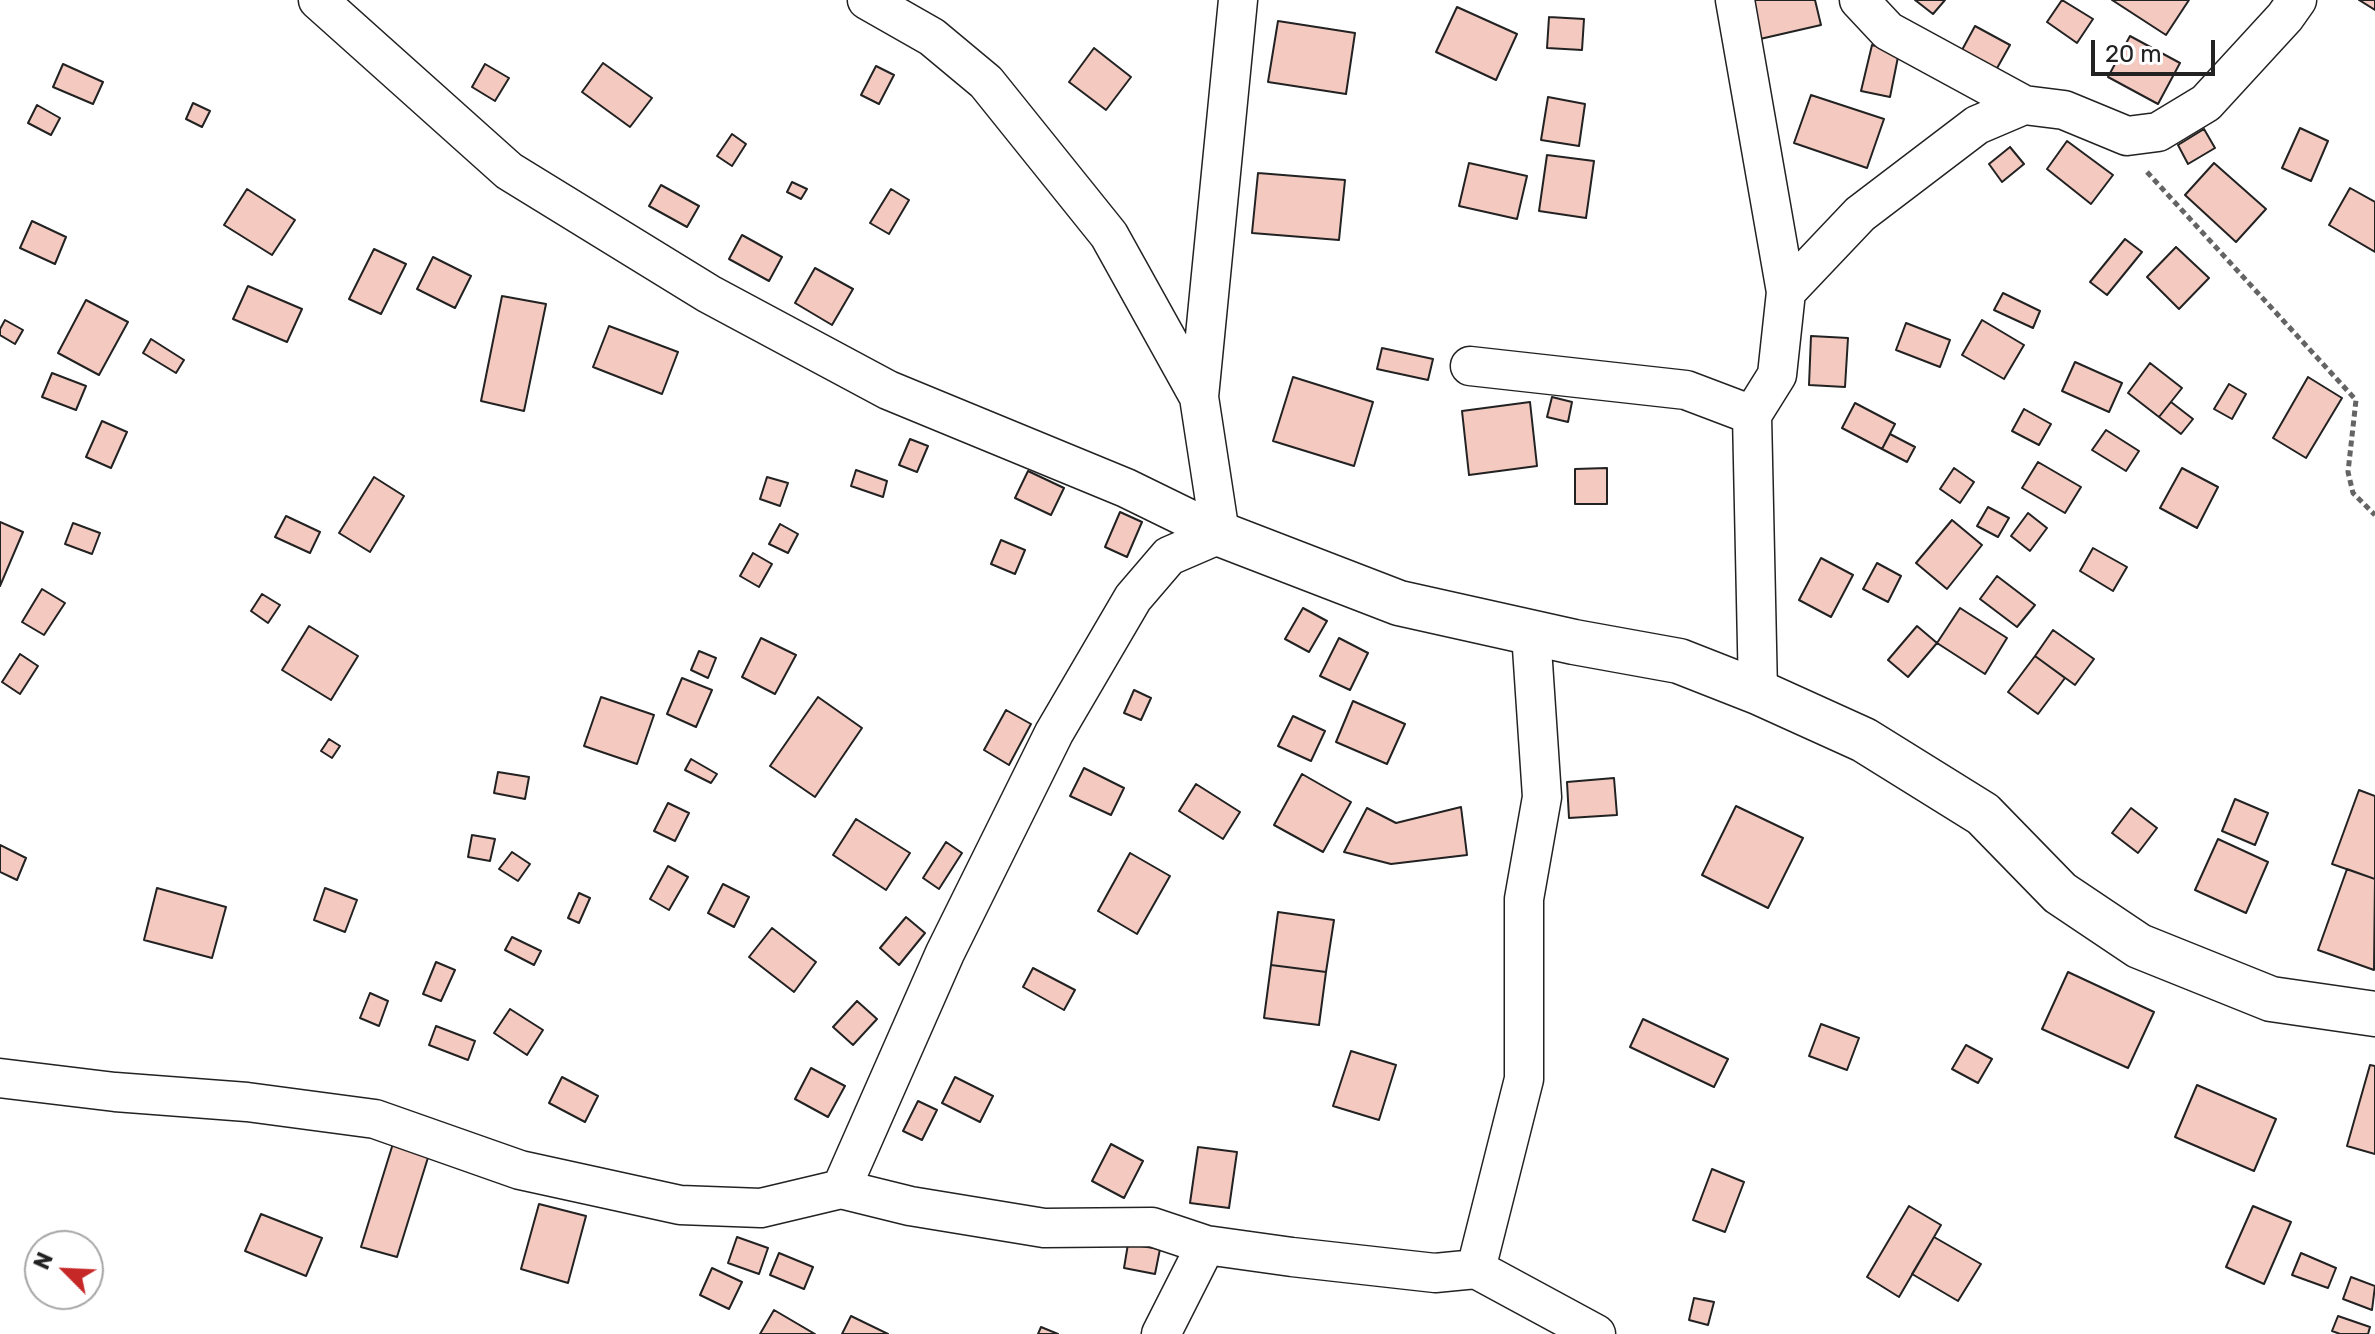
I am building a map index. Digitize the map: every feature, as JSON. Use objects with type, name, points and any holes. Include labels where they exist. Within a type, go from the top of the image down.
[{"type":"street","points":[[318,0],[509,171],[709,294],[888,390],[1126,488],[1220,534],[1399,603],[1531,633],[1679,661],[1758,692],[1864,740],[1983,814],[2060,893],[2139,946],[2271,999],[2375,1014]]},
{"type":"street","points":[[867,0],[932,37],[986,82],[1109,235],[1199,397]]},
{"type":"street","points":[[1220,534],[1199,397],[1238,0]]},
{"type":"street","points":[[1735,0],[1786,292],[1777,375],[1752,415],[1758,692]]},
{"type":"street","points":[[1859,0],[1888,31],[2024,105],[2064,110],[2127,136],[2158,132],[2206,103],[2297,0]]},
{"type":"street","points":[[1786,292],[1860,214],[1977,125],[2024,105]]},
{"type":"street","points":[[1470,366],[1686,390],[1752,415]]},
{"type":"street","points":[[841,1189],[945,953],[1062,719],[1133,598],[1169,556],[1220,534]]},
{"type":"street","points":[[1476,1269],[1524,1079],[1524,899],[1542,797],[1531,633]]},
{"type":"street","points":[[0,1078],[115,1092],[247,1102],[375,1119],[520,1170],[680,1205],[761,1208],[841,1189],[910,1206],[1044,1228],[1152,1227],[1206,1245],[1435,1273],[1476,1269],[1563,1326],[1596,1334]]},
{"type":"street","points":[[1161,1334],[1206,1245]]},
{"type":"path","points":[[2127,136],[2141,166],[2356,400],[2348,472],[2353,493],[2375,515]]},
{"type":"building","points":[[1750,0],[1815,0],[1821,25],[1760,39]]},
{"type":"building","points":[[1915,0],[1945,0],[1933,14]]},
{"type":"building","points":[[2062,0],[2093,19],[2077,43],[2047,22]]},
{"type":"building","points":[[2112,0],[2189,0],[2166,35]]},
{"type":"building","points":[[2359,0],[2375,0],[2375,10]]},
{"type":"building","points":[[1457,7],[1517,34],[1496,80],[1436,52]]},
{"type":"building","points":[[1549,17],[1584,19],[1582,50],[1547,48]]},
{"type":"building","points":[[1278,21],[1355,33],[1346,94],[1268,82]]},
{"type":"building","points":[[1975,26],[2010,45],[1996,70],[1962,50]]},
{"type":"building","points":[[2130,36],[2180,63],[2158,104],[2108,77]]},
{"type":"building","points":[[1872,45],[1899,52],[1890,97],[1861,91]]},
{"type":"building","points":[[1094,48],[1131,77],[1106,110],[1069,82]]},
{"type":"building","points":[[603,63],[652,98],[630,127],[582,92]]},
{"type":"building","points":[[63,64],[103,82],[93,104],[53,87]]},
{"type":"building","points":[[485,64],[509,78],[495,101],[472,87]]},
{"type":"building","points":[[876,66],[894,75],[879,104],[861,95]]},
{"type":"building","points":[[1811,95],[1884,119],[1867,168],[1794,143]]},
{"type":"building","points":[[1548,97],[1585,104],[1579,146],[1541,140]]},
{"type":"building","points":[[193,103],[210,111],[202,127],[186,119]]},
{"type":"building","points":[[37,105],[60,118],[51,135],[28,123]]},
{"type":"building","points":[[2300,128],[2328,141],[2311,181],[2282,168]]},
{"type":"building","points":[[2204,129],[2215,148],[2188,164],[2178,145]]},
{"type":"building","points":[[732,134],[746,144],[732,166],[717,156]]},
{"type":"building","points":[[2067,141],[2113,175],[2091,204],[2047,169]]},
{"type":"building","points":[[2010,147],[2024,164],[2002,182],[1989,164]]},
{"type":"building","points":[[1547,155],[1594,161],[1586,218],[1539,211]]},
{"type":"building","points":[[1469,163],[1527,176],[1517,219],[1459,206]]},
{"type":"building","points":[[2214,163],[2266,209],[2236,242],[2185,195]]},
{"type":"building","points":[[1258,173],[1345,180],[1339,240],[1252,233]]},
{"type":"building","points":[[792,182],[807,189],[801,199],[787,192]]},
{"type":"building","points":[[661,185],[699,206],[687,227],[649,206]]},
{"type":"building","points":[[2350,188],[2375,202],[2375,252],[2329,225]]},
{"type":"building","points":[[247,189],[295,220],[272,255],[224,225]]},
{"type":"building","points":[[891,189],[909,200],[889,234],[870,223]]},
{"type":"building","points":[[32,221],[66,237],[55,264],[20,248]]},
{"type":"building","points":[[742,235],[782,257],[769,281],[729,259]]},
{"type":"building","points":[[2125,239],[2142,252],[2107,295],[2090,282]]},
{"type":"building","points":[[2176,247],[2209,278],[2179,309],[2147,277]]},
{"type":"building","points":[[374,249],[406,264],[381,314],[349,299]]},
{"type":"building","points":[[433,257],[471,276],[455,308],[417,289]]},
{"type":"building","points":[[815,268],[853,289],[832,325],[795,303]]},
{"type":"building","points":[[248,286],[302,309],[287,342],[233,319]]},
{"type":"building","points":[[2003,293],[2040,311],[2033,328],[1994,310]]},
{"type":"building","points":[[502,296],[546,304],[524,411],[481,401]]},
{"type":"building","points":[[86,300],[128,322],[99,375],[58,353]]},
{"type":"building","points":[[5,320],[23,330],[15,344],[0,335]]},
{"type":"building","points":[[1982,320],[2024,345],[2004,379],[1962,355]]},
{"type":"building","points":[[1906,323],[1950,340],[1940,367],[1896,350]]},
{"type":"building","points":[[609,326],[678,352],[662,394],[593,367]]},
{"type":"building","points":[[1811,336],[1848,338],[1845,387],[1809,385]]},
{"type":"building","points":[[151,339],[184,360],[176,373],[143,353]]},
{"type":"building","points":[[1382,348],[1433,359],[1428,380],[1377,369]]},
{"type":"building","points":[[2075,362],[2122,383],[2109,412],[2062,391]]},
{"type":"building","points":[[2150,363],[2182,388],[2159,417],[2128,393]]},
{"type":"building","points":[[52,373],[86,386],[76,410],[42,397]]},
{"type":"building","points":[[1293,377],[1373,402],[1354,466],[1273,441]]},
{"type":"building","points":[[2308,377],[2342,398],[2306,458],[2273,438]]},
{"type":"building","points":[[2229,384],[2246,394],[2232,419],[2214,409]]},
{"type":"building","points":[[1552,397],[1572,402],[1568,422],[1547,417]]},
{"type":"building","points":[[1530,402],[1537,466],[1469,475],[1462,411]]},
{"type":"building","points":[[2171,402],[2193,419],[2181,434],[2159,417]]},
{"type":"building","points":[[1855,403],[1895,424],[1882,449],[1842,428]]},
{"type":"building","points":[[2024,409],[2051,424],[2039,445],[2012,431]]},
{"type":"building","points":[[102,421],[127,432],[111,468],[86,457]]},
{"type":"building","points":[[2106,430],[2139,451],[2126,471],[2092,450]]},
{"type":"building","points":[[1890,434],[1915,447],[1907,462],[1882,449]]},
{"type":"building","points":[[910,439],[928,446],[917,472],[899,465]]},
{"type":"building","points":[[2038,462],[2081,487],[2065,513],[2022,488]]},
{"type":"building","points":[[1607,468],[1607,504],[1575,504],[1575,469]]},
{"type":"building","points":[[1954,468],[1974,482],[1960,503],[1940,489]]},
{"type":"building","points":[[2182,468],[2218,487],[2197,528],[2160,508]]},
{"type":"building","points":[[856,470],[887,481],[883,497],[851,486]]},
{"type":"building","points":[[1028,471],[1064,488],[1051,515],[1015,498]]},
{"type":"building","points":[[374,477],[404,496],[370,552],[339,533]]},
{"type":"building","points":[[767,477],[788,483],[780,506],[760,499]]},
{"type":"building","points":[[1988,507],[2009,518],[1998,537],[1977,526]]},
{"type":"building","points":[[1120,512],[1142,522],[1127,557],[1105,547]]},
{"type":"building","points":[[2028,513],[2047,528],[2030,551],[2011,536]]},
{"type":"building","points":[[286,516],[320,532],[310,553],[275,537]]},
{"type":"building","points":[[1952,520],[1982,545],[1947,589],[1916,563]]},
{"type":"building","points":[[0,522],[23,532],[0,586]]},
{"type":"building","points":[[73,523],[100,533],[92,554],[65,544]]},
{"type":"building","points":[[780,524],[798,534],[788,553],[769,544]]},
{"type":"building","points":[[1001,540],[1025,550],[1015,574],[991,564]]},
{"type":"building","points":[[2093,548],[2127,567],[2113,591],[2080,571]]},
{"type":"building","points":[[753,553],[772,564],[759,587],[740,576]]},
{"type":"building","points":[[1821,558],[1853,575],[1831,617],[1799,600]]},
{"type":"building","points":[[1877,563],[1901,576],[1888,602],[1863,589]]},
{"type":"building","points":[[1997,576],[2035,605],[2017,627],[1980,599]]},
{"type":"building","points":[[42,589],[65,603],[44,635],[22,622]]},
{"type":"building","points":[[262,594],[280,605],[268,623],[251,611]]},
{"type":"building","points":[[1303,608],[1327,621],[1309,652],[1285,639]]},
{"type":"building","points":[[1960,608],[2007,638],[1985,674],[1937,643]]},
{"type":"building","points":[[309,626],[358,656],[331,700],[282,670]]},
{"type":"building","points":[[1917,626],[1937,643],[1908,677],[1888,660]]},
{"type":"building","points":[[2053,630],[2094,659],[2075,685],[2035,656]]},
{"type":"building","points":[[761,638],[796,655],[775,694],[742,677]]},
{"type":"building","points":[[1339,638],[1368,653],[1350,690],[1320,676]]},
{"type":"building","points":[[699,651],[716,658],[708,678],[691,670]]},
{"type":"building","points":[[20,654],[38,666],[20,694],[2,682]]},
{"type":"building","points":[[2035,656],[2065,678],[2038,714],[2008,692]]},
{"type":"building","points":[[682,678],[712,690],[696,727],[667,714]]},
{"type":"building","points":[[1134,690],[1151,698],[1141,720],[1124,713]]},
{"type":"building","points":[[601,697],[654,715],[637,764],[584,746]]},
{"type":"building","points":[[818,697],[862,728],[815,797],[770,766]]},
{"type":"building","points":[[1353,701],[1405,724],[1387,764],[1336,742]]},
{"type":"building","points":[[1006,710],[1031,724],[1009,765],[984,750]]},
{"type":"building","points":[[1293,716],[1325,731],[1311,761],[1278,746]]},
{"type":"building","points":[[329,739],[340,746],[332,758],[321,751]]},
{"type":"building","points":[[691,759],[717,774],[711,783],[685,770]]},
{"type":"building","points":[[1084,768],[1124,788],[1111,815],[1070,796]]},
{"type":"building","points":[[498,772],[529,777],[525,799],[494,793]]},
{"type":"building","points":[[1302,774],[1351,802],[1323,852],[1274,825]]},
{"type":"building","points":[[1614,778],[1617,815],[1569,818],[1567,782]]},
{"type":"building","points":[[1196,784],[1240,812],[1223,839],[1179,811]]},
{"type":"building","points":[[2359,790],[2375,796],[2375,879],[2332,864]]},
{"type":"building","points":[[2235,799],[2268,813],[2255,845],[2222,831]]},
{"type":"building","points":[[668,803],[689,813],[675,841],[654,831]]},
{"type":"building","points":[[1736,806],[1803,838],[1768,908],[1702,875]]},
{"type":"building","points":[[1461,807],[1467,855],[1391,864],[1344,852],[1367,808],[1396,823]]},
{"type":"building","points":[[2131,808],[2157,828],[2138,853],[2112,833]]},
{"type":"building","points":[[856,819],[910,853],[886,890],[833,855]]},
{"type":"building","points":[[472,835],[495,839],[490,861],[468,857]]},
{"type":"building","points":[[2218,839],[2268,862],[2246,913],[2195,890]]},
{"type":"building","points":[[946,842],[962,853],[939,889],[923,878]]},
{"type":"building","points":[[0,845],[26,858],[17,880],[0,872]]},
{"type":"building","points":[[512,852],[530,864],[518,881],[499,869]]},
{"type":"building","points":[[1130,853],[1170,876],[1137,934],[1098,911]]},
{"type":"building","points":[[668,866],[688,877],[669,910],[650,899]]},
{"type":"building","points":[[2347,869],[2375,879],[2374,970],[2318,950]]},
{"type":"building","points":[[723,884],[749,897],[734,927],[708,913]]},
{"type":"building","points":[[157,888],[226,907],[212,958],[144,940]]},
{"type":"building","points":[[325,888],[357,900],[345,932],[314,920]]},
{"type":"building","points":[[579,893],[590,898],[579,923],[568,918]]},
{"type":"building","points":[[1278,912],[1334,920],[1326,972],[1271,965]]},
{"type":"building","points":[[906,917],[925,933],[899,965],[880,948]]},
{"type":"building","points":[[772,928],[816,962],[794,992],[749,957]]},
{"type":"building","points":[[512,937],[541,951],[534,965],[505,950]]},
{"type":"building","points":[[436,962],[455,970],[441,1001],[423,994]]},
{"type":"building","points":[[1271,965],[1326,972],[1319,1025],[1264,1018]]},
{"type":"building","points":[[1033,968],[1075,990],[1064,1010],[1023,987]]},
{"type":"building","points":[[2068,972],[2154,1012],[2128,1068],[2042,1029]]},
{"type":"building","points":[[370,993],[388,1001],[379,1026],[360,1018]]},
{"type":"building","points":[[857,1001],[877,1019],[853,1045],[833,1027]]},
{"type":"building","points":[[510,1009],[543,1030],[527,1055],[494,1033]]},
{"type":"building","points":[[1643,1019],[1728,1059],[1714,1087],[1630,1047]]},
{"type":"building","points":[[1821,1024],[1859,1038],[1847,1070],[1809,1056]]},
{"type":"building","points":[[436,1026],[475,1041],[468,1060],[429,1045]]},
{"type":"building","points":[[1966,1045],[1992,1059],[1978,1083],[1952,1069]]},
{"type":"building","points":[[1351,1051],[1396,1065],[1379,1120],[1333,1106]]},
{"type":"building","points":[[2370,1065],[2375,1066],[2375,1154],[2347,1146]]},
{"type":"building","points":[[811,1068],[845,1086],[828,1117],[795,1099]]},
{"type":"building","points":[[562,1077],[598,1096],[585,1122],[549,1103]]},
{"type":"building","points":[[955,1077],[993,1096],[980,1122],[942,1103]]},
{"type":"building","points":[[2197,1085],[2276,1119],[2254,1171],[2175,1137]]},
{"type":"building","points":[[918,1101],[937,1110],[922,1140],[903,1131]]},
{"type":"building","points":[[395,1137],[431,1148],[397,1257],[361,1247]]},
{"type":"building","points":[[1111,1144],[1143,1161],[1124,1198],[1092,1181]]},
{"type":"building","points":[[1198,1147],[1237,1152],[1229,1208],[1190,1203]]},
{"type":"building","points":[[1712,1169],[1744,1182],[1725,1232],[1693,1220]]},
{"type":"building","points":[[539,1204],[586,1216],[568,1283],[521,1269]]},
{"type":"building","points":[[1909,1206],[1941,1225],[1899,1297],[1867,1277]]},
{"type":"building","points":[[2253,1206],[2291,1222],[2264,1284],[2226,1267]]},
{"type":"building","points":[[261,1214],[322,1238],[306,1276],[245,1251]]},
{"type":"building","points":[[737,1237],[768,1248],[759,1274],[728,1263]]},
{"type":"building","points":[[1934,1237],[1981,1264],[1958,1301],[1912,1274]]},
{"type":"building","points":[[1128,1244],[1160,1249],[1155,1274],[1124,1268]]},
{"type":"building","points":[[779,1253],[813,1267],[804,1289],[770,1275]]},
{"type":"building","points":[[2301,1253],[2336,1268],[2328,1288],[2292,1275]]},
{"type":"building","points":[[712,1268],[742,1282],[729,1309],[700,1295]]},
{"type":"building","points":[[2351,1277],[2375,1286],[2372,1310],[2343,1299]]},
{"type":"building","points":[[1694,1298],[1714,1302],[1708,1325],[1689,1320]]},
{"type":"building","points":[[774,1310],[815,1334],[760,1334]]},
{"type":"building","points":[[851,1316],[888,1334],[842,1334]]},
{"type":"building","points":[[2338,1316],[2370,1327],[2368,1334],[2332,1331]]},
{"type":"building","points":[[1041,1327],[1058,1334],[1038,1334]]}]
